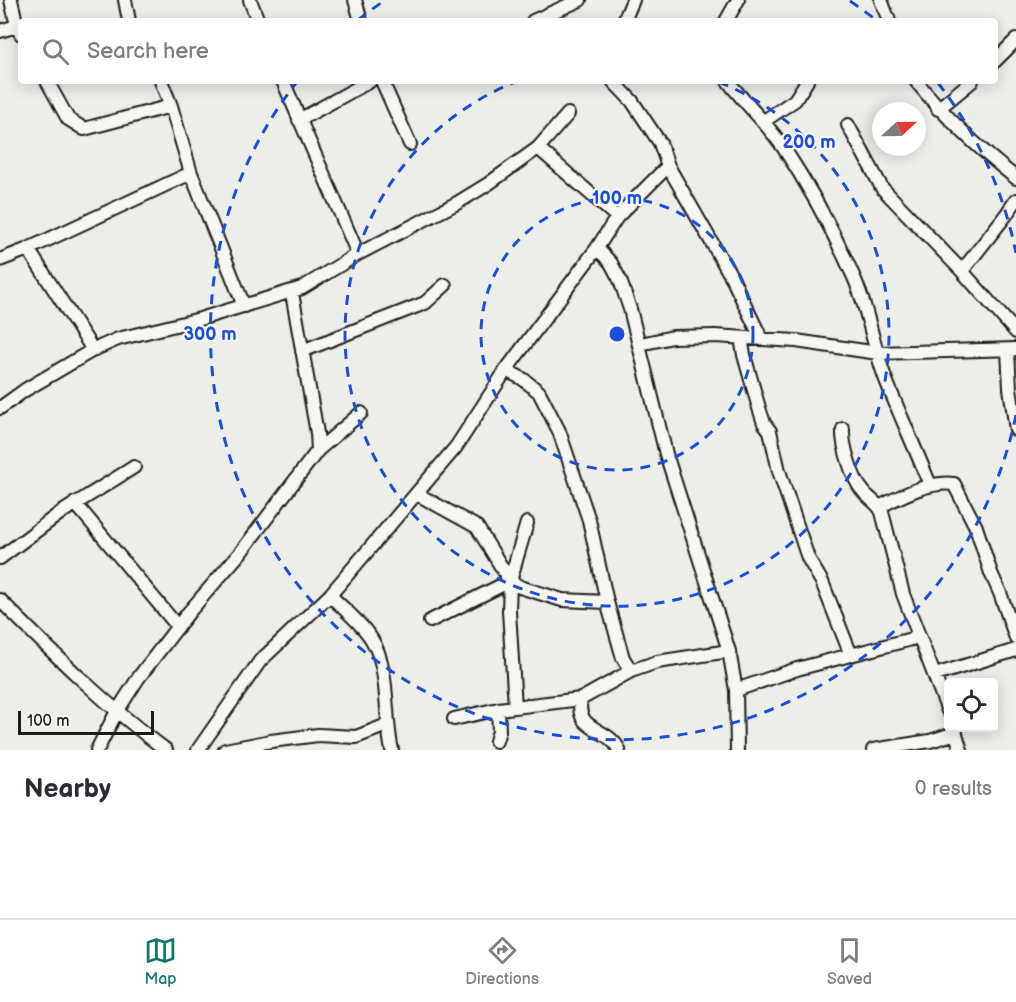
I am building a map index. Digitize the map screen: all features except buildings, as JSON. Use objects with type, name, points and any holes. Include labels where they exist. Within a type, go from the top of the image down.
[{"type":"street","points":[[10,0],[18,27]]},
{"type":"street","points":[[124,0],[128,18]]},
{"type":"street","points":[[249,0],[257,18]]},
{"type":"street","points":[[354,0],[360,18]]},
{"type":"street","points":[[539,18],[580,0]]},
{"type":"street","points":[[625,18],[633,0]]},
{"type":"street","points":[[728,18],[738,0]]},
{"type":"street","points":[[881,0],[889,18]]},
{"type":"street","points":[[0,31],[18,30]]},
{"type":"street","points":[[998,58],[1016,40]]},
{"type":"street","points":[[49,84],[68,119],[84,129],[171,106]]},
{"type":"street","points":[[162,84],[190,172],[244,306]]},
{"type":"street","points":[[284,84],[358,254]]},
{"type":"street","points":[[298,120],[364,84]]},
{"type":"street","points":[[383,84],[410,144]]},
{"type":"street","points":[[616,84],[632,101],[660,143],[668,166],[731,276],[761,338]]},
{"type":"street","points":[[730,84],[783,146],[802,177],[852,273],[870,324],[885,378],[930,485]]},
{"type":"street","points":[[764,121],[795,100],[805,84]]},
{"type":"street","points":[[918,84],[938,109],[984,153],[1016,178]]},
{"type":"street","points":[[938,109],[968,84]]},
{"type":"street","points":[[0,408],[25,390],[93,350],[118,339],[292,293],[358,254],[457,203],[538,148],[568,114]]},
{"type":"street","points":[[848,125],[882,188],[962,271],[1016,332]]},
{"type":"street","points":[[538,148],[617,217]]},
{"type":"street","points":[[198,750],[260,661],[330,595],[456,447],[506,370],[597,248],[617,217],[668,166]]},
{"type":"street","points":[[0,260],[190,172]]},
{"type":"street","points":[[962,271],[1016,200]]},
{"type":"street","points":[[597,248],[611,263],[621,280],[640,344],[666,454],[729,651],[736,690],[737,750]]},
{"type":"street","points":[[28,249],[93,350]]},
{"type":"street","points":[[302,351],[425,303],[445,285]]},
{"type":"street","points":[[292,293],[318,450]]},
{"type":"street","points":[[640,344],[673,337],[715,336],[761,338],[878,353],[1012,350],[1010,388],[1016,430]]},
{"type":"street","points":[[741,338],[759,408],[770,432],[779,471],[808,558],[822,582],[851,655]]},
{"type":"street","points":[[506,370],[523,379],[539,392],[559,431],[589,520],[607,602],[624,658],[631,671]]},
{"type":"street","points":[[97,750],[116,713],[139,677],[178,627],[241,552],[318,450],[362,413]]},
{"type":"street","points":[[843,429],[849,461],[861,490],[879,507],[903,594],[944,700]]},
{"type":"street","points":[[0,558],[75,503],[134,467]]},
{"type":"street","points":[[879,507],[930,485],[944,482],[954,484],[976,527],[1016,638]]},
{"type":"street","points":[[417,494],[477,527],[510,581],[520,587],[562,600],[607,602]]},
{"type":"street","points":[[75,503],[178,627]]},
{"type":"street","points":[[515,707],[509,611],[510,581],[527,523]]},
{"type":"street","points":[[430,621],[510,581]]},
{"type":"street","points":[[330,595],[370,637],[377,650],[382,667],[387,725],[392,750]]},
{"type":"street","points":[[0,600],[30,632],[116,713],[166,750]]},
{"type":"street","points":[[736,690],[919,637]]},
{"type":"street","points":[[935,675],[1016,650]]},
{"type":"street","points":[[454,719],[498,709],[581,699],[631,671],[657,662],[729,651]]},
{"type":"street","points":[[581,699],[580,707],[585,722],[612,740],[619,750]]},
{"type":"street","points":[[496,741],[499,731],[498,709]]},
{"type":"street","points":[[225,750],[318,735],[356,737],[387,725]]},
{"type":"street","points":[[873,750],[930,741],[950,732]]},
{"type":"street","points":[[956,732],[961,750]]}]
